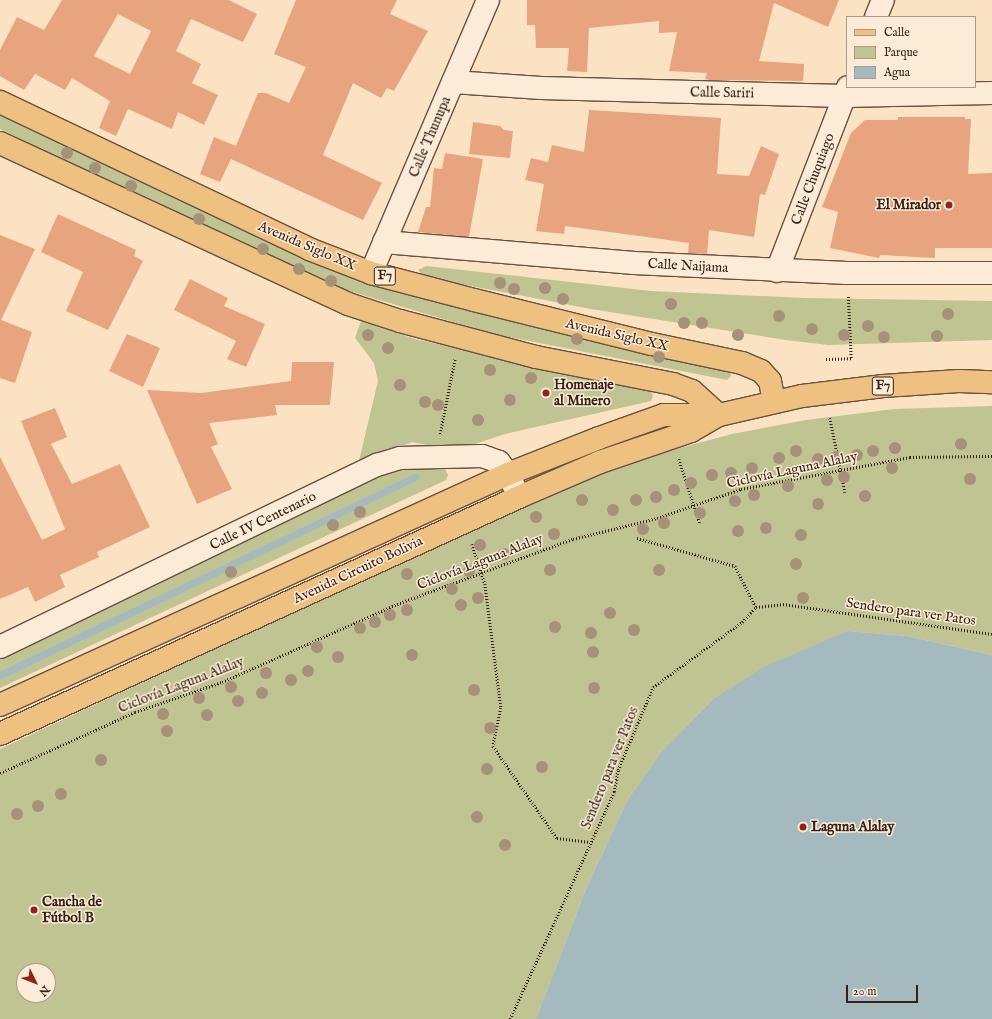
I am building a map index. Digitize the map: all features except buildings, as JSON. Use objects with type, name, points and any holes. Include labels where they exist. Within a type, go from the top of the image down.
[{"type":"main road","name":"Avenida Siglo XX","points":[[0,102],[309,249],[371,273],[652,344],[742,363],[761,371],[770,381],[774,402]]},
{"type":"main road","points":[[0,143],[348,304],[400,321],[536,357],[673,384],[692,391],[719,415]]},
{"type":"main road","name":"Avenida Circuito Bolivia","points":[[0,705],[508,474],[599,438],[664,415],[719,415],[802,396],[883,386],[959,381],[992,382]]},
{"type":"main road","name":"Avenida Circuito Bolivia","points":[[0,734],[464,521],[600,462],[672,436],[691,431],[719,415]]},
{"type":"street","name":"Calle Thunupa","points":[[371,273],[488,0]]},
{"type":"street","points":[[876,16],[883,0]]},
{"type":"street","name":"Calle Sariri","points":[[453,82],[541,88],[992,93]]},
{"type":"street","name":"Calle Chuquiago","points":[[777,271],[846,92]]},
{"type":"street","name":"Calle Naijama","points":[[384,242],[634,263],[777,271],[847,273],[992,273]]},
{"type":"street","name":"Calle IV Centenario","points":[[0,648],[377,465],[400,458],[482,456],[499,462],[508,474],[519,497]]},
{"type":"path","points":[[826,359],[851,358],[847,273]]},
{"type":"path","points":[[439,437],[456,352]]},
{"type":"path","points":[[830,418],[846,492]]},
{"type":"path","points":[[672,436],[700,524]]},
{"type":"path","name":"Ciclovía Laguna Alalay","points":[[0,773],[135,712],[222,682],[397,604],[482,571],[573,539],[657,518],[741,489],[910,456],[992,456]]},
{"type":"path","points":[[464,521],[482,571],[501,708],[493,746],[557,838],[590,842]]},
{"type":"path","points":[[637,538],[735,566],[756,606]]},
{"type":"path","name":"Sendero para ver Patos","points":[[510,1019],[614,792],[618,770],[653,687],[742,622],[756,606],[783,604],[992,634]]},
{"type":"green space","points":[[0,115],[314,264],[378,286],[498,318],[730,368],[731,376],[727,380],[494,334],[309,279],[0,129]]},
{"type":"green space","points":[[426,266],[651,291],[805,298],[992,301],[992,340],[828,345],[786,340],[591,309],[425,277],[418,270]]},
{"type":"green space","points":[[361,321],[415,339],[651,391],[653,396],[651,401],[505,434],[469,446],[437,447],[412,442],[358,465],[378,381],[374,363],[355,338]]},
{"type":"green space","points":[[992,406],[992,655],[907,636],[848,631],[712,700],[662,751],[628,799],[588,884],[536,1019],[0,1019],[0,749],[541,497],[624,463],[732,434],[806,420],[894,409]]},
{"type":"green space","points":[[429,467],[445,469],[448,475],[446,480],[0,688],[0,658],[377,476],[398,470]]},
{"type":"water","name":"Laguna Alalay","points":[[848,631],[907,636],[992,655],[992,1019],[536,1019],[588,884],[628,799],[662,751],[712,700],[764,667]]},
{"type":"waterway","points":[[0,675],[415,477]]},
{"type":"place","name":"El Mirador","points":[[949,205]]},
{"type":"place","name":"Homenaje al Minero","points":[[546,393]]},
{"type":"place","name":"Laguna Alalay","points":[[803,827]]},
{"type":"place","name":"Cancha de Fútbol B","points":[[34,910]]}]
